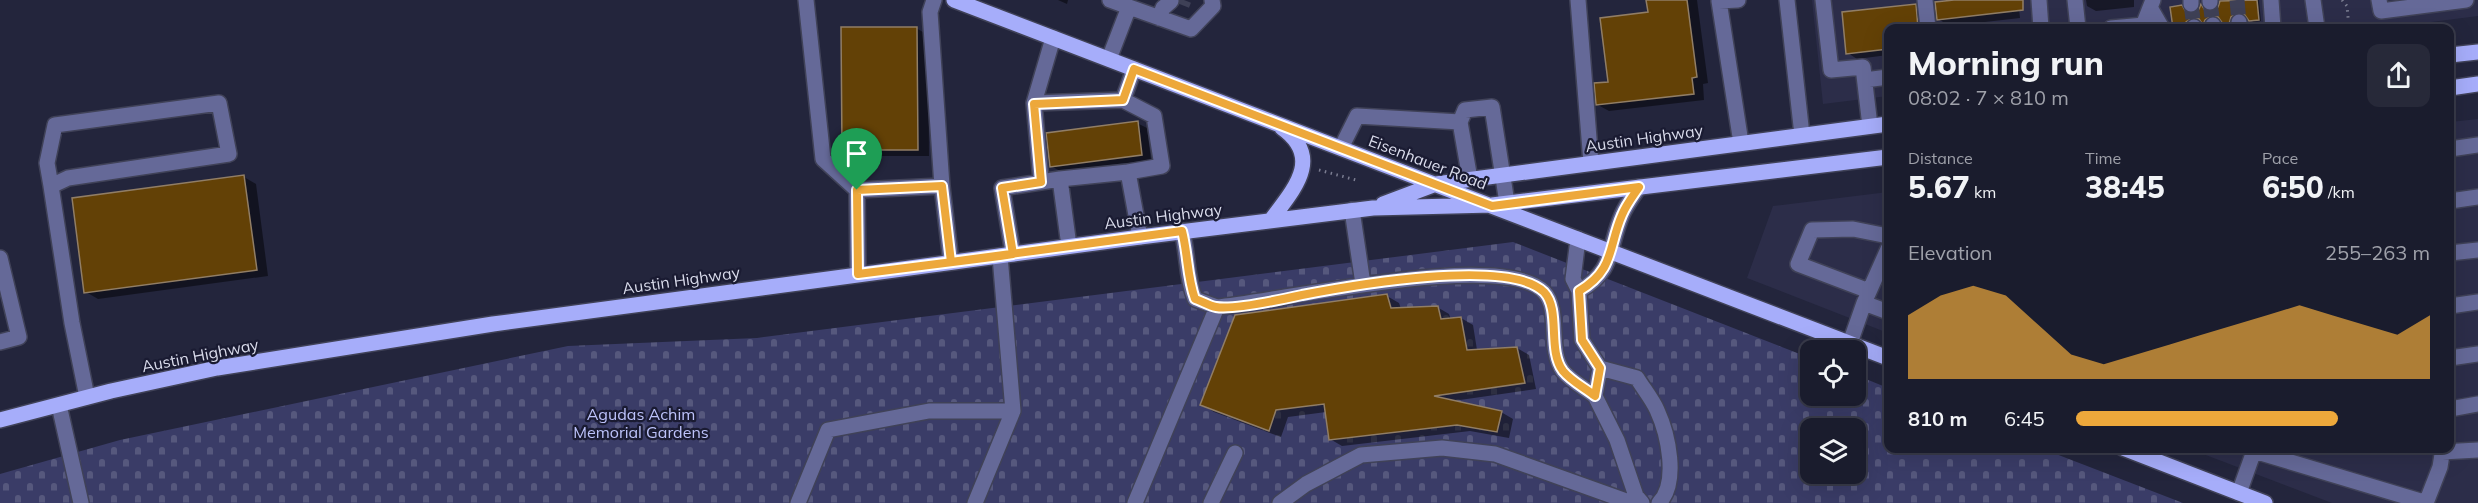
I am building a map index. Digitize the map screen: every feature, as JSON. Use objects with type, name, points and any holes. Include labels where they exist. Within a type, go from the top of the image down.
[{"type":"main road","name":"Eisenhauer Road","points":[[954,0],[1436,184],[1499,204],[1578,239],[1840,340]]},
{"type":"main road","points":[[2454,55],[2478,52]]},
{"type":"main road","points":[[2454,64],[2478,61]]},
{"type":"main road","points":[[2454,87],[2478,84]]},
{"type":"main road","points":[[1271,220],[1300,178],[1304,160],[1290,134],[1274,123]]},
{"type":"main road","name":"Austin Highway","points":[[1373,208],[1436,184],[1884,124]]},
{"type":"main road","name":"Austin Highway","points":[[0,420],[87,397],[217,368],[493,324],[1352,210],[1499,204],[1884,157]]},
{"type":"main road","name":"Eisenhauer Road","points":[[1866,350],[1884,357]]},
{"type":"main road","points":[[2136,453],[2265,503]]},
{"type":"street","points":[[806,0],[823,159],[857,190],[942,186]]},
{"type":"street","points":[[934,0],[930,12],[942,186],[951,262]]},
{"type":"street","points":[[1110,0],[1129,7],[1165,5],[1191,29],[1213,6],[1212,0]]},
{"type":"street","points":[[1578,0],[1591,163]]},
{"type":"street","points":[[1738,0],[1719,1],[1742,143]]},
{"type":"street","points":[[1787,0],[1802,135]]},
{"type":"street","points":[[1823,0],[1832,70],[1863,67],[1870,126]]},
{"type":"street","points":[[1924,0],[1927,24]]},
{"type":"street","points":[[2039,0],[2042,24]]},
{"type":"street","points":[[2075,0],[2078,24]]},
{"type":"street","points":[[2271,0],[2273,24]]},
{"type":"street","points":[[2313,0],[2316,24]]},
{"type":"street","points":[[2379,0],[2381,11],[2466,0]]},
{"type":"street","points":[[2144,24],[2152,4]]},
{"type":"street","points":[[2152,4],[2160,24]]},
{"type":"street","points":[[1109,59],[1129,7]]},
{"type":"street","points":[[1041,182],[1034,104],[1053,38]]},
{"type":"street","points":[[1123,100],[1134,69]]},
{"type":"street","points":[[1865,80],[1884,78]]},
{"type":"street","points":[[975,503],[1013,411],[1002,188],[1162,166],[1154,116],[1123,100],[1034,104]]},
{"type":"street","points":[[51,186],[68,178],[229,154],[219,103],[56,125],[47,163],[72,323],[87,397]]},
{"type":"street","points":[[1470,179],[1460,122],[1466,110],[1492,107],[1502,175],[1499,204]]},
{"type":"street","points":[[1341,148],[1357,116],[1460,122]]},
{"type":"street","points":[[2454,148],[2478,145]]},
{"type":"street","points":[[1128,172],[1140,237]]},
{"type":"street","points":[[1060,179],[1069,246]]},
{"type":"street","points":[[1579,291],[1597,277],[1612,252],[1620,218],[1639,187]]},
{"type":"street","points":[[857,190],[858,274]]},
{"type":"street","points":[[2454,200],[2478,197]]},
{"type":"street","points":[[1352,210],[1363,284]]},
{"type":"street","points":[[1884,235],[1853,229],[1812,230],[1798,264],[1867,297],[1884,309]]},
{"type":"street","points":[[1182,231],[1187,252],[1188,282],[1195,299],[1217,307],[1282,299],[1363,284],[1454,276],[1503,277],[1526,283],[1544,293],[1552,312],[1554,345],[1562,370],[1595,396],[1617,440],[1636,496],[1642,503]]},
{"type":"street","points":[[1578,239],[1573,279],[1579,291],[1582,340],[1600,368],[1636,378],[1657,410],[1670,454],[1670,485],[1659,503]]},
{"type":"street","points":[[2454,253],[2478,250]]},
{"type":"street","points":[[0,258],[19,337],[0,342]]},
{"type":"street","points":[[1851,340],[1884,258]]},
{"type":"street","points":[[2454,305],[2478,302]]},
{"type":"street","points":[[1135,503],[1217,307]]},
{"type":"street","points":[[2454,357],[2478,354]]},
{"type":"street","points":[[1595,396],[1600,368]]},
{"type":"street","points":[[2454,408],[2478,404]]},
{"type":"street","points":[[60,405],[81,503]]},
{"type":"street","points":[[798,503],[828,430],[929,411],[1013,411]]},
{"type":"street","points":[[1280,503],[1306,484],[1361,455],[1442,448],[1495,454],[1632,503]]},
{"type":"street","points":[[2454,450],[2478,450]]},
{"type":"street","points":[[1211,503],[1235,453]]},
{"type":"street","points":[[2239,493],[2252,453]]},
{"type":"street","points":[[2263,453],[2426,503],[2440,467],[2442,453]]},
{"type":"path","points":[[2342,0],[2347,6],[2349,24]]},
{"type":"path","points":[[1319,170],[1356,180]]},
{"type":"shaded area","points":[[1812,0],[2478,0],[2478,16],[2415,24],[1884,24],[1884,96],[1823,104]]},
{"type":"shaded area","points":[[2478,119],[2478,503],[2332,503],[2201,453],[2454,453],[2454,122]]},
{"type":"shaded area","points":[[1884,192],[1884,331],[1747,278],[1773,206]]},
{"type":"green space","name":"Agudas Achim Memorial Gardens","points":[[1513,242],[1800,354],[1800,406],[1866,406],[1866,379],[1884,386],[1884,453],[2053,453],[2183,503],[0,503],[0,474],[120,440],[568,346],[757,338]]},
{"type":"building","points":[[1646,0],[1687,0],[1697,77],[1692,78],[1694,94],[1596,105],[1594,83],[1608,82],[1600,18],[1648,12]]},
{"type":"building","points":[[2023,0],[2023,10],[1937,20],[1935,2]]},
{"type":"building","points":[[2257,0],[2259,20],[2249,21],[2244,14],[2238,12],[2231,17],[2229,24],[2223,24],[2218,17],[2212,15],[2203,24],[2193,17],[2185,24],[2172,24],[2170,7],[2182,5],[2186,12],[2192,14],[2199,9],[2201,4],[2205,10],[2211,12],[2218,7],[2220,1]]},
{"type":"building","points":[[1916,4],[1918,24],[1884,24],[1884,49],[1846,54],[1842,12]]},
{"type":"building","points":[[841,27],[917,27],[918,150],[842,150]]},
{"type":"building","points":[[1138,121],[1142,155],[1050,167],[1046,133]]},
{"type":"building","points":[[244,175],[257,270],[84,293],[72,198]]},
{"type":"building","points":[[1387,294],[1391,308],[1438,306],[1441,319],[1461,317],[1467,350],[1517,347],[1525,383],[1434,396],[1502,411],[1497,432],[1457,425],[1329,440],[1324,404],[1276,410],[1269,431],[1200,405],[1235,315]]},
{"type":"tunnel","points":[[1182,5],[1184,0]]},
{"type":"tunnel","points":[[2237,0],[2239,22]]},
{"type":"tunnel","points":[[2210,2],[2213,24]]},
{"type":"tunnel","points":[[2191,4],[2194,24]]},
{"type":"route","points":[[857,190],[858,274],[1000,256],[1013,254],[1002,188],[1041,182],[1034,104],[1123,100],[1134,69],[1492,206],[1639,187],[1620,218],[1612,252],[1604,268],[1589,285],[1579,291],[1582,340],[1600,368],[1595,396],[1562,370],[1554,345],[1552,312],[1544,293],[1526,283],[1503,277],[1454,276],[1363,284],[1282,299],[1217,307],[1195,299],[1188,282],[1187,252],[1182,231],[1000,256],[951,262],[942,186],[857,190]]}]
